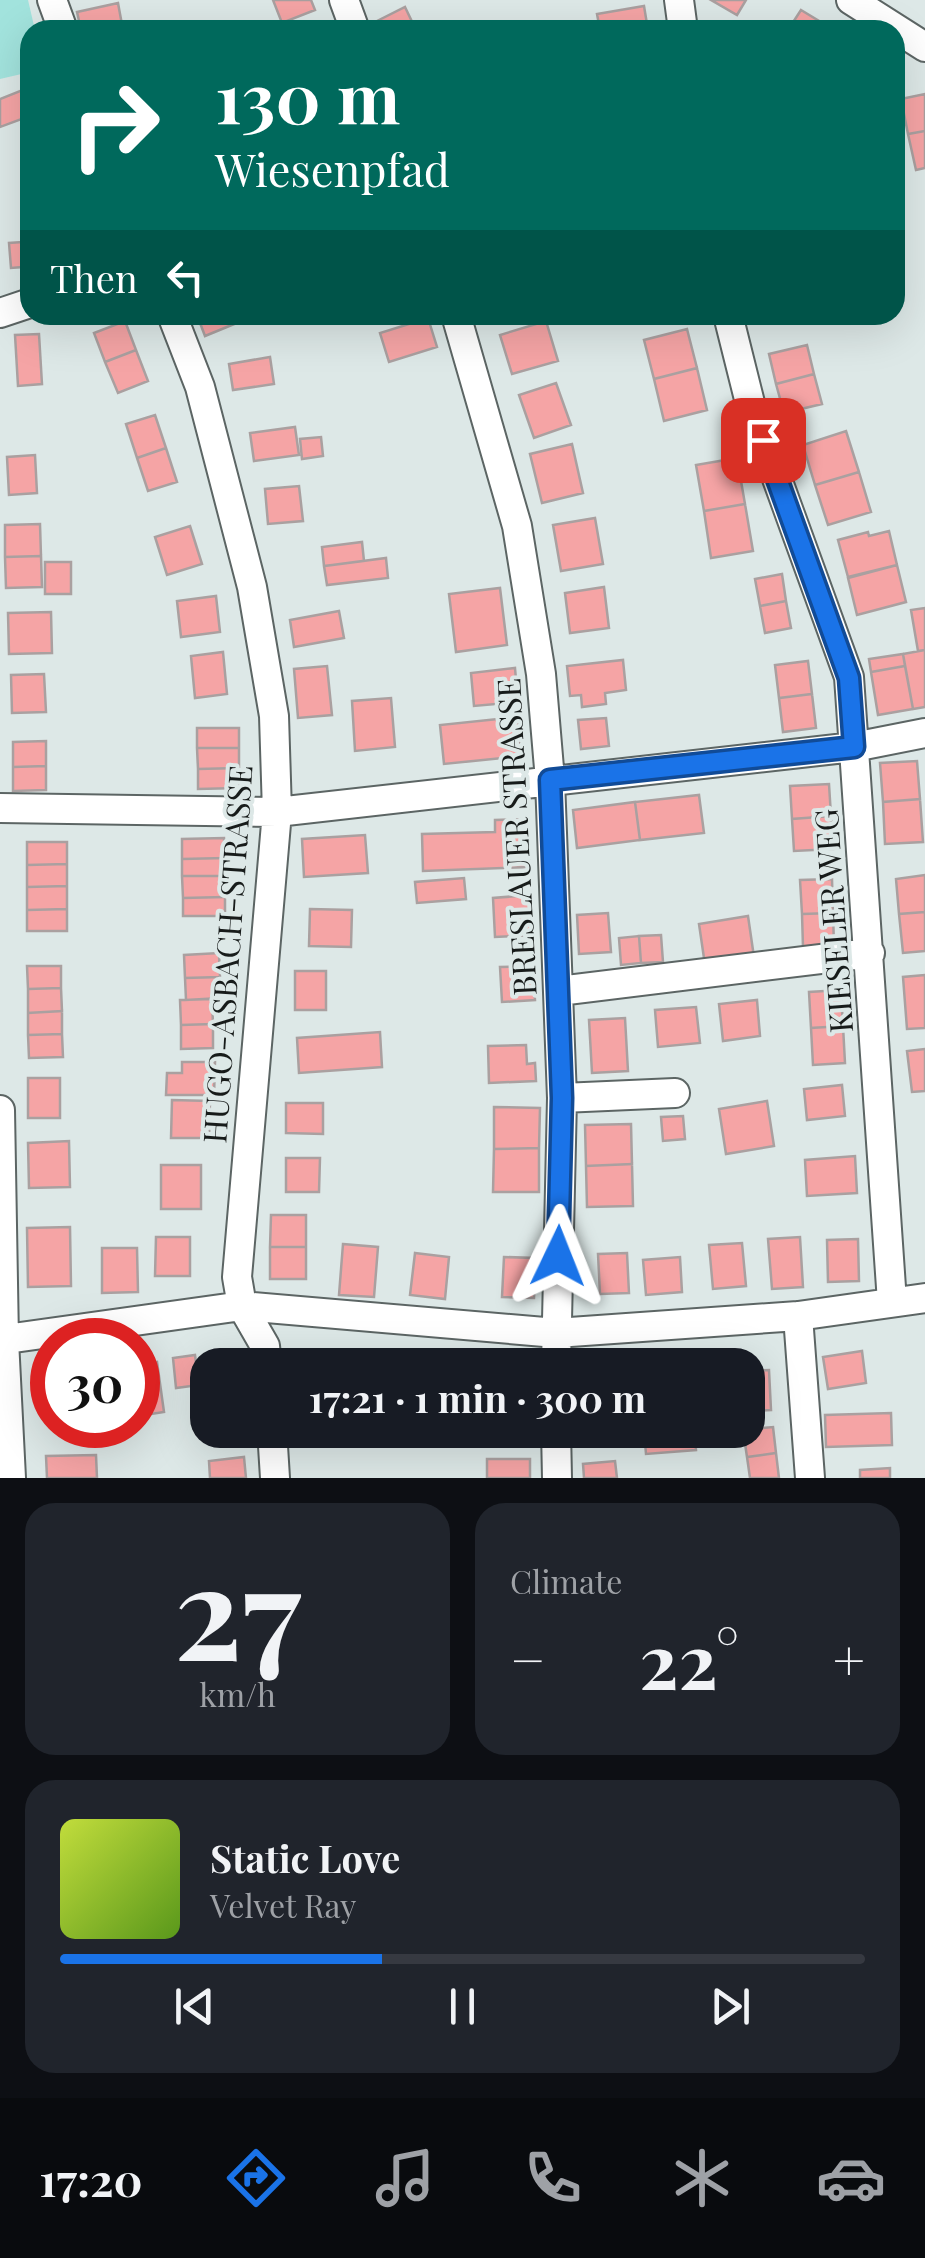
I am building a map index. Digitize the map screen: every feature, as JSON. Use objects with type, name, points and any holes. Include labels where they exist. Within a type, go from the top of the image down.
[{"type":"street","points":[[851,0],[882,20]]},
{"type":"street","name":"HUGO-ASBACH-STRASSE","points":[[176,325],[200,386],[252,587],[274,716],[277,812],[237,1278],[242,1306],[266,1348]]},
{"type":"street","name":"BRESLAUER STRASSE","points":[[459,325],[517,526],[542,674],[562,1098],[556,1348]]},
{"type":"street","name":"KIESELER WEG","points":[[730,325],[751,407],[849,678],[892,1302]]},
{"type":"street","points":[[0,808],[277,812],[854,747],[925,734]]},
{"type":"street","points":[[559,991],[870,952]]},
{"type":"street","points":[[562,1098],[675,1094]]},
{"type":"street","points":[[0,1110],[2,1340],[11,1478]]},
{"type":"street","points":[[2,1340],[242,1306],[556,1332],[798,1316],[925,1298]]},
{"type":"street","points":[[798,1316],[810,1478]]},
{"type":"street","points":[[273,1448],[275,1478]]},
{"type":"street","points":[[556,1448],[557,1478]]},
{"type":"shaded area","points":[[0,0],[28,0],[33,20],[20,20],[20,74],[0,79]]},
{"type":"building","points":[[273,0],[311,0],[315,10],[281,20]]},
{"type":"building","points":[[711,0],[746,0],[737,15]]},
{"type":"building","points":[[118,3],[121,20],[79,20],[77,12]]},
{"type":"building","points":[[644,6],[646,20],[598,20],[597,14]]},
{"type":"building","points":[[405,7],[411,20],[379,20]]},
{"type":"building","points":[[801,10],[818,20],[794,20]]},
{"type":"building","points":[[20,91],[20,120],[0,127],[0,99]]},
{"type":"building","points":[[925,94],[925,131],[908,134],[905,98]]},
{"type":"building","points":[[925,131],[925,168],[916,170],[908,134]]},
{"type":"building","points":[[20,242],[20,267],[11,268],[9,243]]},
{"type":"building","points":[[127,325],[136,350],[105,362],[94,333]]},
{"type":"building","points":[[201,325],[232,325],[205,336]]},
{"type":"building","points":[[406,325],[430,325],[437,347],[389,362],[380,333]]},
{"type":"building","points":[[547,325],[558,361],[512,374],[500,335]]},
{"type":"building","points":[[687,329],[697,368],[654,379],[644,340]]},
{"type":"building","points":[[39,334],[42,384],[18,386],[15,335]]},
{"type":"building","points":[[807,345],[814,374],[776,384],[769,354]]},
{"type":"building","points":[[136,350],[148,381],[118,393],[105,362]]},
{"type":"building","points":[[270,357],[274,384],[233,390],[229,364]]},
{"type":"building","points":[[697,368],[707,410],[664,421],[654,379]]},
{"type":"building","points":[[814,374],[822,404],[784,413],[776,384]]},
{"type":"building","points":[[556,383],[571,425],[534,438],[519,395]]},
{"type":"building","points":[[155,415],[166,448],[137,458],[126,424]]},
{"type":"building","points":[[295,427],[299,455],[254,461],[250,433]]},
{"type":"building","points":[[846,431],[859,472],[815,485],[803,445]]},
{"type":"building","points":[[321,437],[323,456],[302,459],[300,439]]},
{"type":"building","points":[[572,444],[583,493],[542,503],[530,454]]},
{"type":"building","points":[[166,448],[177,482],[148,491],[137,458]]},
{"type":"building","points":[[35,455],[37,493],[9,495],[7,457]]},
{"type":"building","points":[[737,458],[745,504],[704,511],[696,465]]},
{"type":"building","points":[[859,472],[871,512],[828,525],[815,485]]},
{"type":"building","points":[[299,486],[303,521],[268,524],[265,489]]},
{"type":"building","points":[[745,504],[753,551],[711,558],[704,511]]},
{"type":"building","points":[[595,518],[603,564],[561,571],[553,525]]},
{"type":"building","points":[[40,524],[41,556],[5,557],[5,525]]},
{"type":"building","points":[[190,526],[202,564],[167,575],[155,537]]},
{"type":"building","points":[[889,531],[897,565],[848,577],[838,540]]},
{"type":"building","points":[[362,542],[364,561],[324,566],[322,547]]},
{"type":"building","points":[[41,556],[42,587],[6,588],[5,557]]},
{"type":"building","points":[[386,558],[388,578],[327,585],[324,566]]},
{"type":"building","points":[[45,562],[71,562],[71,594],[45,594]]},
{"type":"building","points":[[897,565],[906,602],[857,615],[848,578]]},
{"type":"building","points":[[782,574],[786,601],[760,606],[755,579]]},
{"type":"building","points":[[604,587],[609,628],[570,633],[565,593]]},
{"type":"building","points":[[500,588],[507,645],[456,652],[449,594]]},
{"type":"building","points":[[216,596],[220,632],[181,637],[177,601]]},
{"type":"building","points":[[786,601],[791,628],[765,633],[760,606]]},
{"type":"building","points":[[925,608],[925,650],[918,651],[911,610]]},
{"type":"building","points":[[339,611],[344,638],[294,647],[290,620]]},
{"type":"building","points":[[51,612],[52,653],[9,654],[8,613]]},
{"type":"building","points":[[925,650],[925,707],[913,709],[903,654]]},
{"type":"building","points":[[223,652],[227,694],[195,698],[191,656]]},
{"type":"building","points":[[903,654],[905,666],[871,672],[869,659]]},
{"type":"building","points":[[623,660],[626,690],[605,693],[606,704],[582,707],[581,695],[570,696],[567,666]]},
{"type":"building","points":[[808,661],[812,694],[779,698],[775,665]]},
{"type":"building","points":[[327,666],[332,715],[298,718],[294,669]]},
{"type":"building","points":[[905,666],[913,709],[878,715],[871,672]]},
{"type":"building","points":[[515,668],[518,702],[474,706],[471,673]]},
{"type":"building","points":[[44,674],[46,712],[12,713],[11,675]]},
{"type":"building","points":[[812,694],[816,728],[783,732],[779,698]]},
{"type":"building","points":[[391,698],[395,747],[355,751],[352,701]]},
{"type":"building","points":[[518,717],[521,756],[444,764],[440,725]]},
{"type":"building","points":[[606,718],[609,746],[581,749],[578,720]]},
{"type":"building","points":[[197,728],[239,728],[239,748],[197,748]]},
{"type":"building","points":[[46,741],[46,766],[13,767],[13,742]]},
{"type":"building","points":[[197,748],[239,748],[239,768],[198,769]]},
{"type":"building","points":[[917,761],[920,799],[883,802],[880,763]]},
{"type":"building","points":[[46,766],[46,790],[13,791],[13,767]]},
{"type":"building","points":[[239,768],[239,788],[198,789],[198,769]]},
{"type":"building","points":[[829,784],[831,816],[792,819],[790,786]]},
{"type":"building","points":[[699,795],[704,833],[640,840],[635,802]]},
{"type":"building","points":[[920,799],[923,842],[885,844],[883,802]]},
{"type":"building","points":[[635,802],[640,840],[577,848],[573,810]]},
{"type":"building","points":[[831,816],[833,849],[794,851],[792,819]]},
{"type":"building","points":[[528,819],[530,867],[423,871],[422,834],[495,832],[495,820]]},
{"type":"building","points":[[365,835],[368,873],[304,877],[302,839]]},
{"type":"building","points":[[224,838],[225,858],[182,859],[182,839]]},
{"type":"building","points":[[27,842],[67,842],[67,864],[27,865]]},
{"type":"building","points":[[225,858],[224,876],[182,876],[182,859]]},
{"type":"building","points":[[67,864],[67,886],[27,887],[27,865]]},
{"type":"building","points":[[925,875],[925,912],[899,914],[896,879]]},
{"type":"building","points":[[182,876],[224,876],[225,897],[183,898]]},
{"type":"building","points":[[464,878],[466,899],[417,903],[415,882]]},
{"type":"building","points":[[832,879],[833,913],[802,914],[800,880]]},
{"type":"building","points":[[67,886],[67,909],[27,910],[27,887]]},
{"type":"building","points":[[530,895],[533,935],[495,937],[493,898]]},
{"type":"building","points":[[225,897],[225,916],[183,916],[183,898]]},
{"type":"building","points":[[67,909],[67,931],[27,931],[27,910]]},
{"type":"building","points":[[310,909],[352,910],[351,947],[309,946]]},
{"type":"building","points":[[925,912],[925,951],[903,953],[899,914]]},
{"type":"building","points":[[608,913],[611,952],[579,954],[577,915]]},
{"type":"building","points":[[833,913],[834,946],[803,947],[802,914]]},
{"type":"building","points":[[748,916],[754,957],[705,965],[699,924]]},
{"type":"building","points":[[661,935],[663,962],[641,963],[639,936]]},
{"type":"building","points":[[639,936],[641,963],[621,965],[619,938]]},
{"type":"building","points":[[219,953],[220,977],[185,978],[184,955]]},
{"type":"building","points":[[27,966],[61,966],[61,988],[28,989]]},
{"type":"building","points":[[533,966],[535,1000],[502,1002],[500,967]]},
{"type":"building","points":[[295,971],[326,971],[326,1010],[295,1010]]},
{"type":"building","points":[[925,975],[925,1028],[907,1029],[903,977]]},
{"type":"building","points":[[220,977],[221,998],[186,1000],[185,978]]},
{"type":"building","points":[[61,988],[62,1011],[28,1013],[28,989]]},
{"type":"building","points":[[841,990],[843,1026],[811,1028],[809,992]]},
{"type":"building","points":[[212,999],[213,1024],[181,1025],[180,1000]]},
{"type":"building","points":[[757,1000],[760,1036],[723,1041],[719,1004]]},
{"type":"building","points":[[696,1007],[700,1043],[658,1047],[655,1010]]},
{"type":"building","points":[[62,1011],[62,1034],[28,1035],[28,1013]]},
{"type":"building","points":[[625,1018],[628,1071],[592,1073],[589,1020]]},
{"type":"building","points":[[213,1024],[213,1048],[181,1049],[181,1025]]},
{"type":"building","points":[[843,1026],[845,1063],[813,1065],[811,1028]]},
{"type":"building","points":[[380,1032],[382,1067],[299,1073],[297,1038]]},
{"type":"building","points":[[62,1034],[63,1057],[29,1058],[28,1035]]},
{"type":"building","points":[[526,1045],[527,1064],[535,1063],[536,1081],[489,1083],[488,1046]]},
{"type":"building","points":[[925,1049],[925,1091],[912,1092],[907,1051]]},
{"type":"building","points":[[182,1062],[215,1062],[214,1095],[166,1095],[167,1073],[182,1073]]},
{"type":"building","points":[[28,1078],[60,1078],[60,1118],[28,1118]]},
{"type":"building","points":[[842,1085],[845,1116],[807,1120],[804,1089]]},
{"type":"building","points":[[172,1100],[210,1101],[209,1138],[171,1138]]},
{"type":"building","points":[[767,1101],[774,1146],[726,1154],[719,1109]]},
{"type":"building","points":[[286,1103],[323,1103],[323,1134],[286,1133]]},
{"type":"building","points":[[494,1107],[540,1108],[539,1148],[494,1149]]},
{"type":"building","points":[[683,1116],[685,1139],[663,1141],[661,1117]]},
{"type":"building","points":[[631,1124],[632,1164],[586,1166],[585,1125]]},
{"type":"building","points":[[69,1141],[70,1187],[29,1188],[28,1143]]},
{"type":"building","points":[[539,1148],[539,1192],[493,1192],[494,1149]]},
{"type":"building","points":[[855,1156],[857,1193],[807,1196],[805,1160]]},
{"type":"building","points":[[286,1158],[320,1158],[319,1192],[286,1192]]},
{"type":"building","points":[[632,1164],[633,1206],[587,1207],[586,1166]]},
{"type":"building","points":[[161,1165],[201,1165],[201,1209],[161,1209]]},
{"type":"building","points":[[271,1215],[306,1215],[306,1247],[270,1247]]},
{"type":"building","points":[[70,1227],[71,1286],[28,1287],[27,1228]]},
{"type":"building","points":[[156,1237],[190,1237],[190,1276],[155,1276]]},
{"type":"building","points":[[800,1237],[803,1287],[772,1289],[768,1239]]},
{"type":"building","points":[[858,1239],[859,1281],[828,1282],[827,1240]]},
{"type":"building","points":[[742,1243],[746,1286],[713,1289],[709,1245]]},
{"type":"building","points":[[343,1244],[378,1247],[374,1297],[339,1295]]},
{"type":"building","points":[[270,1247],[306,1247],[306,1279],[270,1279]]},
{"type":"building","points":[[102,1248],[137,1248],[138,1292],[102,1293]]},
{"type":"building","points":[[415,1253],[449,1257],[445,1299],[410,1295]]},
{"type":"building","points":[[627,1253],[629,1293],[600,1294],[598,1254]]},
{"type":"building","points":[[504,1257],[536,1258],[534,1298],[502,1297]]},
{"type":"building","points":[[680,1257],[682,1292],[646,1295],[643,1260]]},
{"type":"building","points":[[862,1351],[866,1383],[828,1389],[823,1357]]},
{"type":"building","points":[[190,1356],[190,1386],[176,1388],[173,1358]]},
{"type":"building","points":[[765,1370],[769,1370],[771,1410],[765,1410]]},
{"type":"building","points":[[891,1413],[892,1445],[826,1447],[825,1415]]},
{"type":"building","points":[[773,1427],[776,1453],[747,1457],[746,1448],[765,1448],[765,1428]]},
{"type":"building","points":[[646,1448],[696,1448],[696,1450],[646,1454]]},
{"type":"building","points":[[776,1453],[779,1478],[750,1478],[747,1457]]},
{"type":"building","points":[[96,1455],[97,1478],[47,1478],[46,1456]]},
{"type":"building","points":[[244,1457],[246,1478],[210,1478],[209,1461]]},
{"type":"building","points":[[487,1459],[530,1459],[530,1478],[487,1478]]},
{"type":"building","points":[[615,1461],[617,1478],[584,1478],[583,1464]]},
{"type":"building","points":[[890,1468],[890,1478],[860,1478],[860,1470]]},
{"type":"route","points":[[558,1256],[562,1098],[550,780],[854,747],[849,678],[763,440]]}]
